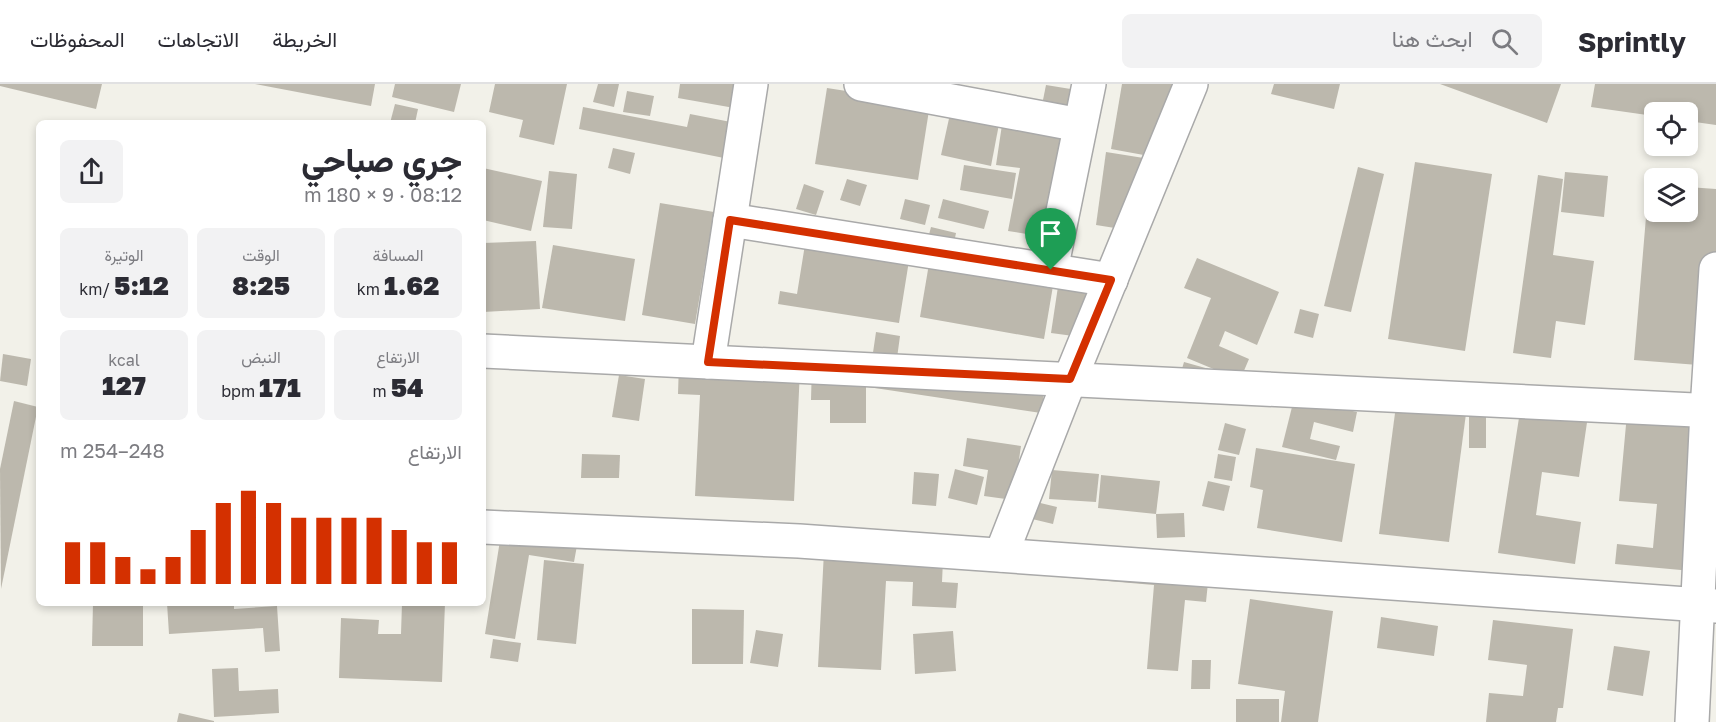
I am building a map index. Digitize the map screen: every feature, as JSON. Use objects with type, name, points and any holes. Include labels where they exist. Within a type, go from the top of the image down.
[{"type":"street","points":[[708,362],[751,84]]},
{"type":"street","points":[[861,84],[1080,125]]},
{"type":"street","points":[[1051,270],[1089,84]]},
{"type":"street","points":[[1000,555],[1191,84]]},
{"type":"street","points":[[730,220],[1111,280]]},
{"type":"street","points":[[1692,722],[1708,605],[1716,268]]},
{"type":"street","points":[[486,351],[1711,411]]},
{"type":"street","points":[[486,527],[799,541],[1708,605]]},
{"type":"building","points":[[0,84],[102,84],[96,109],[0,86]]},
{"type":"building","points":[[255,84],[375,84],[371,106]]},
{"type":"building","points":[[395,84],[461,84],[454,112],[392,97]]},
{"type":"building","points":[[495,84],[567,84],[554,145],[519,137],[523,120],[489,112]]},
{"type":"building","points":[[598,84],[619,84],[614,107],[593,102]]},
{"type":"building","points":[[680,84],[745,84],[740,109],[678,98]]},
{"type":"building","points":[[1122,84],[1172,84],[1160,158],[1111,149]]},
{"type":"building","points":[[1274,84],[1340,84],[1334,109],[1271,94]]},
{"type":"building","points":[[1440,84],[1561,84],[1547,123]]},
{"type":"building","points":[[1595,84],[1716,84],[1716,125],[1698,122],[1698,102],[1644,102],[1644,115],[1591,107]]},
{"type":"building","points":[[1046,85],[1083,91],[1078,117],[1041,110]]},
{"type":"building","points":[[827,88],[930,104],[918,180],[815,164]]},
{"type":"building","points":[[627,91],[654,96],[650,116],[623,112]]},
{"type":"building","points":[[395,104],[418,109],[416,120],[391,120]]},
{"type":"building","points":[[583,107],[687,127],[690,114],[736,123],[729,159],[579,129]]},
{"type":"building","points":[[950,114],[999,124],[991,166],[941,155]]},
{"type":"building","points":[[1003,118],[1069,129],[1052,238],[1008,231],[1020,168],[996,165]]},
{"type":"building","points":[[613,148],[635,153],[630,174],[608,168]]},
{"type":"building","points":[[1106,152],[1150,159],[1140,232],[1096,225]]},
{"type":"building","points":[[1415,162],[1492,174],[1465,351],[1388,339]]},
{"type":"building","points":[[964,165],[1016,173],[1012,199],[960,190]]},
{"type":"building","points":[[1358,167],[1384,174],[1351,312],[1324,306]]},
{"type":"building","points":[[486,169],[542,181],[531,231],[486,221]]},
{"type":"building","points":[[549,171],[577,174],[572,229],[543,227]]},
{"type":"building","points":[[1565,172],[1608,176],[1604,217],[1561,212]]},
{"type":"building","points":[[1538,175],[1563,179],[1553,255],[1594,261],[1585,325],[1556,321],[1551,358],[1513,353]]},
{"type":"building","points":[[847,179],[867,185],[860,206],[840,200]]},
{"type":"building","points":[[804,184],[824,191],[816,215],[796,209]]},
{"type":"building","points":[[1698,188],[1716,189],[1716,301],[1711,366],[1634,360],[1646,222],[1698,222]]},
{"type":"building","points":[[905,199],[930,205],[925,225],[900,219]]},
{"type":"building","points":[[943,199],[989,211],[984,229],[938,218]]},
{"type":"building","points":[[660,203],[714,212],[695,324],[642,315]]},
{"type":"building","points":[[808,226],[912,242],[899,323],[778,304],[780,291],[797,294]]},
{"type":"building","points":[[931,227],[956,233],[952,252],[926,246]]},
{"type":"building","points":[[536,241],[540,309],[486,312],[486,243]]},
{"type":"building","points":[[553,245],[635,259],[625,321],[542,308]]},
{"type":"building","points":[[931,252],[1055,274],[1044,339],[920,317]]},
{"type":"building","points":[[1197,258],[1279,292],[1257,345],[1225,331],[1219,346],[1249,359],[1240,380],[1187,358],[1211,298],[1184,288]]},
{"type":"building","points":[[1062,260],[1114,268],[1081,337],[1051,333]]},
{"type":"building","points":[[1300,309],[1319,314],[1313,338],[1294,333]]},
{"type":"building","points":[[876,332],[900,336],[897,358],[1046,380],[1041,413],[868,387]]},
{"type":"building","points":[[3,354],[31,359],[27,386],[0,381]]},
{"type":"building","points":[[1184,362],[1209,369],[1204,387],[1179,379]]},
{"type":"building","points":[[679,363],[800,369],[794,501],[695,496],[700,395],[678,394]]},
{"type":"building","points":[[812,363],[866,363],[866,423],[830,423],[830,400],[811,400]]},
{"type":"building","points":[[619,375],[645,379],[639,421],[612,417]]},
{"type":"building","points":[[1299,379],[1317,403],[1357,412],[1353,432],[1314,422],[1310,439],[1340,446],[1336,460],[1282,447]]},
{"type":"building","points":[[1399,383],[1469,391],[1449,542],[1379,534]]},
{"type":"building","points":[[1523,392],[1590,402],[1579,477],[1542,472],[1536,515],[1581,522],[1575,564],[1498,553]]},
{"type":"building","points":[[1469,398],[1486,398],[1486,448],[1469,448]]},
{"type":"building","points":[[14,401],[36,406],[36,417],[1,589],[0,469]]},
{"type":"building","points":[[1628,403],[1708,411],[1692,571],[1615,564],[1617,544],[1653,548],[1657,504],[1619,501]]},
{"type":"building","points":[[1225,423],[1246,429],[1239,455],[1218,450]]},
{"type":"building","points":[[967,438],[1021,446],[1013,500],[984,496],[988,470],[963,466]]},
{"type":"building","points":[[1256,448],[1355,464],[1342,542],[1257,528],[1263,490],[1250,487]]},
{"type":"building","points":[[582,454],[620,455],[619,478],[581,478]]},
{"type":"building","points":[[1218,454],[1236,457],[1232,481],[1214,478]]},
{"type":"building","points":[[955,469],[984,477],[977,505],[948,498]]},
{"type":"building","points":[[1052,470],[1099,474],[1096,502],[1049,499]]},
{"type":"building","points":[[914,472],[939,474],[936,506],[912,504]]},
{"type":"building","points":[[1101,475],[1160,481],[1156,514],[1098,508]]},
{"type":"building","points":[[1208,481],[1230,486],[1224,511],[1202,506]]},
{"type":"building","points":[[1032,501],[1057,507],[1053,524],[1028,518]]},
{"type":"building","points":[[1184,513],[1185,537],[1157,538],[1156,514]]},
{"type":"building","points":[[502,528],[578,540],[574,562],[529,555],[515,639],[485,634]]},
{"type":"building","points":[[825,532],[944,538],[942,582],[958,583],[956,608],[912,606],[913,582],[886,581],[881,670],[818,667]]},
{"type":"building","points":[[1027,548],[1210,563],[1206,602],[1185,600],[1178,671],[1147,669],[1154,585],[1025,574]]},
{"type":"building","points":[[544,560],[584,564],[576,644],[537,640]]},
{"type":"building","points":[[1250,599],[1333,611],[1318,722],[1281,722],[1285,691],[1238,684]]},
{"type":"building","points":[[93,606],[143,606],[143,646],[92,646]]},
{"type":"building","points":[[167,606],[234,606],[234,609],[277,606],[280,651],[265,652],[263,628],[169,634]]},
{"type":"building","points":[[402,606],[445,606],[442,682],[339,678],[341,618],[379,620],[378,634],[401,634]]},
{"type":"building","points":[[692,609],[744,610],[743,664],[692,664]]},
{"type":"building","points":[[1381,617],[1438,626],[1434,656],[1377,648]]},
{"type":"building","points":[[1493,620],[1573,629],[1563,708],[1558,708],[1556,722],[1486,722],[1489,693],[1523,696],[1527,665],[1488,660]]},
{"type":"building","points":[[756,630],[783,634],[778,667],[750,663]]},
{"type":"building","points":[[953,631],[956,671],[915,674],[913,634]]},
{"type":"building","points":[[493,639],[521,643],[518,662],[490,658]]},
{"type":"building","points":[[1614,646],[1650,651],[1643,696],[1607,690]]},
{"type":"building","points":[[1192,660],[1211,660],[1210,689],[1191,689]]},
{"type":"building","points":[[238,668],[239,691],[278,689],[279,713],[214,717],[212,669]]},
{"type":"building","points":[[1236,699],[1279,699],[1279,722],[1236,722]]},
{"type":"building","points":[[179,713],[214,721],[214,722],[177,722]]},
{"type":"route","points":[[730,220],[1051,270],[1111,280],[1070,379],[708,362],[730,220]]}]
